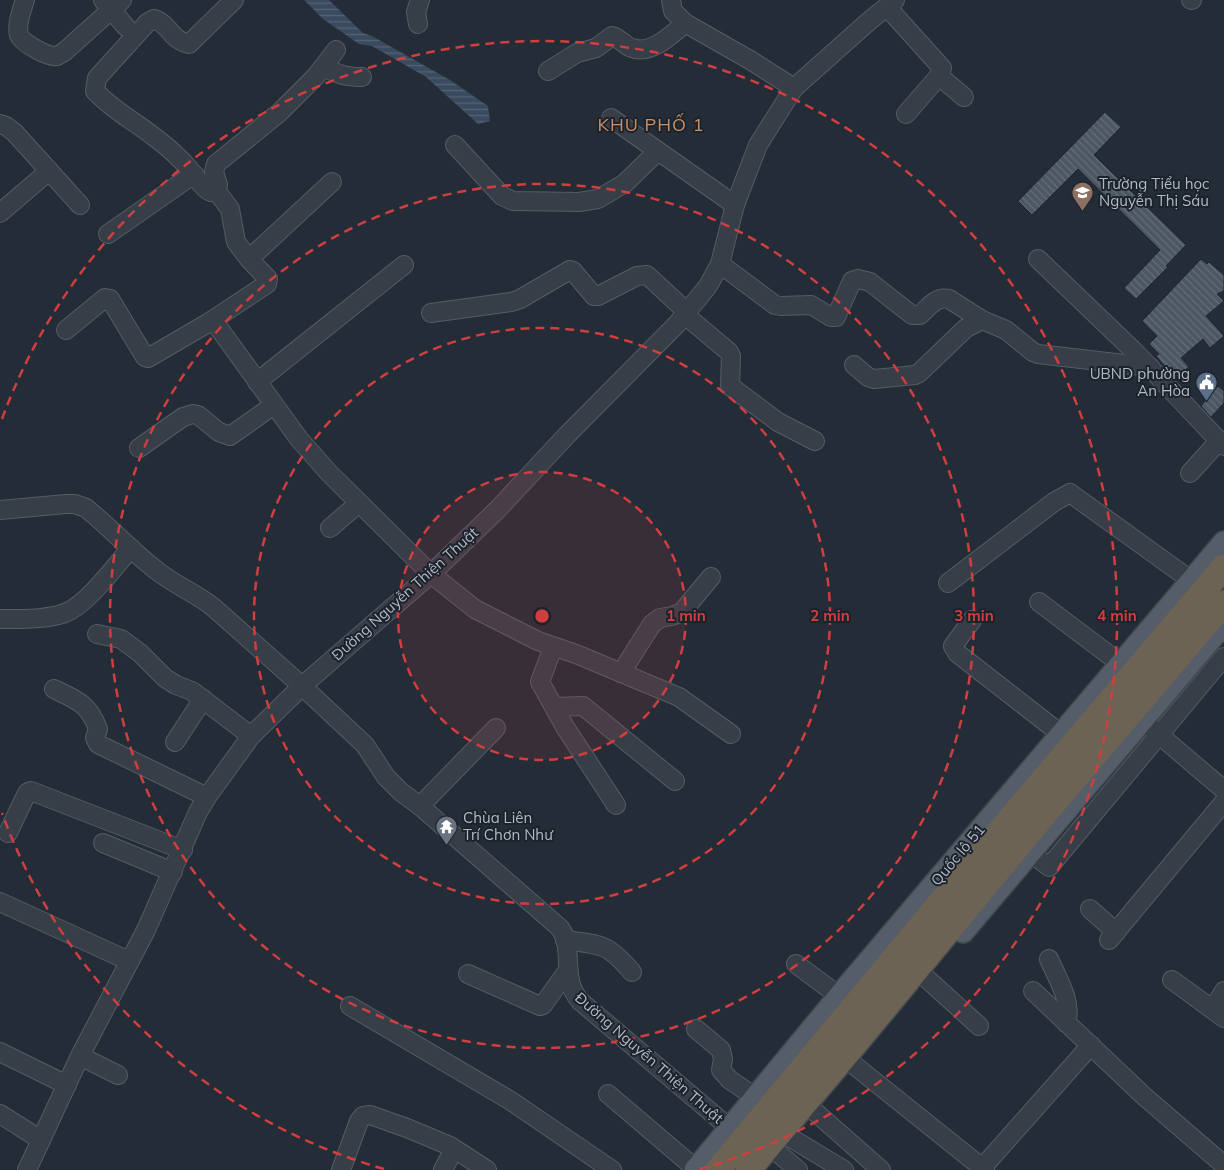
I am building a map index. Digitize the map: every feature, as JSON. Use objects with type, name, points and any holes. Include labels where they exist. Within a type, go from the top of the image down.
[{"type":"highway","name":"Quốc lộ 51","points":[[748,1170],[848,1061],[1041,818],[1224,567]]},
{"type":"highway","name":"Quốc lộ 51","points":[[703,1170],[737,1133],[1014,802],[1206,591]]},
{"type":"main road","name":"Quốc lộ 51","points":[[737,1133],[754,1097],[839,996],[1014,802],[1061,734],[1121,664],[1206,591],[1224,542]]},
{"type":"main road","name":"Quốc lộ 51","points":[[764,1170],[814,1110],[848,1061],[925,977],[1224,624]]},
{"type":"street","points":[[234,0],[189,44],[176,39],[160,20],[154,19],[147,23],[98,78],[95,91],[104,100],[154,136],[194,174],[206,190],[211,192],[218,185],[214,172],[216,164],[280,112],[323,67],[336,50]]},
{"type":"street","points":[[418,24],[416,12],[420,0]]},
{"type":"street","points":[[671,0],[673,11],[685,23],[750,60],[794,88]]},
{"type":"street","points":[[26,1],[18,29],[20,37],[24,42],[48,55],[57,56],[112,3],[126,27]]},
{"type":"street","points":[[891,3],[942,68],[939,76],[906,114]]},
{"type":"street","name":"Đường Nguyễn Thiện Thuật","points":[[737,1133],[580,1001],[573,993],[569,982],[565,935],[552,920],[396,787],[386,777],[365,745],[302,686],[431,574],[498,509],[686,313],[708,286],[720,264],[735,205],[758,145],[794,88],[891,3]]},
{"type":"street","points":[[548,71],[577,53],[596,48],[612,36],[617,37],[631,48],[640,50],[665,41],[685,23]]},
{"type":"street","points":[[323,67],[340,75],[362,77]]},
{"type":"street","points":[[939,76],[964,98]]},
{"type":"street","points":[[611,118],[735,205]]},
{"type":"street","points":[[0,124],[14,132],[80,205]]},
{"type":"street","points":[[455,145],[502,196],[513,201],[579,202],[598,199],[625,183],[658,151]]},
{"type":"street","points":[[0,213],[49,170]]},
{"type":"street","points":[[108,234],[194,174]]},
{"type":"street","points":[[249,259],[332,182]]},
{"type":"street","points":[[66,330],[105,298],[108,298],[145,357],[148,358],[212,320],[267,284],[268,279],[236,242],[230,209],[215,189]]},
{"type":"street","points":[[1038,259],[1136,352],[1222,444],[1190,473]]},
{"type":"street","points":[[720,264],[775,304],[781,306],[811,305],[831,317],[838,315],[852,281],[858,279],[872,283],[912,315],[920,315],[936,300],[949,299],[982,320],[1006,330],[1038,354],[1150,367]]},
{"type":"street","points":[[257,382],[404,265]]},
{"type":"street","points":[[431,313],[511,302],[520,299],[570,270],[573,271],[594,296],[598,296],[637,276],[647,275],[729,352],[731,356],[730,386],[778,422],[816,440]]},
{"type":"street","points":[[212,320],[299,438],[329,473],[431,574],[475,609],[538,641],[621,672],[679,697],[731,734]]},
{"type":"street","points":[[854,365],[868,377],[874,379],[915,375],[966,328],[982,320]]},
{"type":"street","points":[[139,448],[183,417],[193,414],[198,415],[219,432],[230,436],[274,405]]},
{"type":"street","points":[[948,582],[1054,502],[1070,493],[1206,591]]},
{"type":"street","points":[[330,528],[359,503]]},
{"type":"street","points":[[0,510],[75,504],[86,508],[160,574],[202,598],[302,686],[251,736],[198,812],[183,850],[146,930],[80,1056],[27,1170]]},
{"type":"street","points":[[0,619],[36,619],[65,613],[80,605],[131,548]]},
{"type":"street","points":[[621,672],[652,624],[660,618],[682,612],[711,577]]},
{"type":"street","points":[[1039,602],[1121,664]]},
{"type":"street","points":[[972,620],[953,646],[957,653],[1061,734]]},
{"type":"street","points":[[97,634],[121,639],[135,649],[165,678],[203,699],[251,736]]},
{"type":"street","points":[[554,646],[540,682],[587,762],[616,805]]},
{"type":"street","points":[[1030,852],[1049,867],[1224,657]]},
{"type":"street","points":[[54,689],[75,699],[89,710],[98,729],[95,738],[98,744],[207,797]]},
{"type":"street","points":[[175,742],[203,699]]},
{"type":"street","points":[[554,707],[583,706],[675,781]]},
{"type":"street","points":[[1142,720],[1224,790]]},
{"type":"street","points":[[420,806],[496,728]]},
{"type":"street","points":[[8,833],[28,792],[31,791],[183,850]]},
{"type":"street","points":[[1090,909],[1113,936],[1224,802]]},
{"type":"street","points":[[103,842],[173,872]]},
{"type":"street","points":[[0,902],[129,961]]},
{"type":"street","points":[[565,940],[608,948],[632,972]]},
{"type":"street","points":[[1049,959],[1065,996],[1069,1016],[1066,1023]]},
{"type":"street","points":[[796,964],[839,996]]},
{"type":"street","points":[[468,974],[540,1006],[568,970]]},
{"type":"street","points":[[925,977],[979,1026]]},
{"type":"street","points":[[1172,980],[1219,1014],[1224,991]]},
{"type":"street","points":[[1034,992],[1145,1097],[1224,1165]]},
{"type":"street","points":[[350,1006],[511,1101],[612,1170]]},
{"type":"street","points":[[696,1029],[721,1050],[723,1059],[721,1070],[730,1080],[754,1097]]},
{"type":"street","points":[[848,1061],[984,1169],[1091,1045]]},
{"type":"street","points":[[0,1052],[67,1084]]},
{"type":"street","points":[[80,1056],[118,1075]]},
{"type":"street","points":[[608,1094],[703,1170]]},
{"type":"street","points":[[814,1110],[881,1170]]},
{"type":"street","points":[[0,1114],[41,1140]]},
{"type":"street","points":[[342,1170],[358,1121],[363,1116],[370,1115],[407,1128],[454,1149],[487,1170]]},
{"type":"street","points":[[784,1146],[798,1170]]},
{"type":"street","points":[[784,1146],[844,1170]]},
{"type":"street","points":[[443,1170],[454,1149]]},
{"type":"water","points":[[304,0],[329,0],[363,33],[372,36],[450,80],[488,106],[490,121],[478,124],[426,77],[372,46],[359,44],[323,19]]},
{"type":"building","points":[[1105,112],[1121,127],[1094,155],[1186,245],[1166,266],[1168,267],[1136,299],[1124,288],[1160,250],[1078,169],[1032,215],[1018,201]]},
{"type":"building","points":[[1201,259],[1207,264],[1209,262],[1224,275],[1224,291],[1217,294],[1224,301],[1206,316],[1224,336],[1210,348],[1203,339],[1181,358],[1189,367],[1175,378],[1156,356],[1159,354],[1149,344],[1157,336],[1142,321]]},
{"type":"building","points":[[1218,386],[1224,391],[1224,403],[1211,417],[1201,406]]},
{"type":"place","name":"Trường Tiểu học Nguyễn Thị Sáu","points":[[1083,212]]},
{"type":"place","name":"UBND phường An Hòa","points":[[1206,402]]},
{"type":"place","name":"Chùa Liên Trí Chơn Như","points":[[447,846]]},
{"type":"district","name":"KHU PHỐ 1","points":[[651,125]]}]
